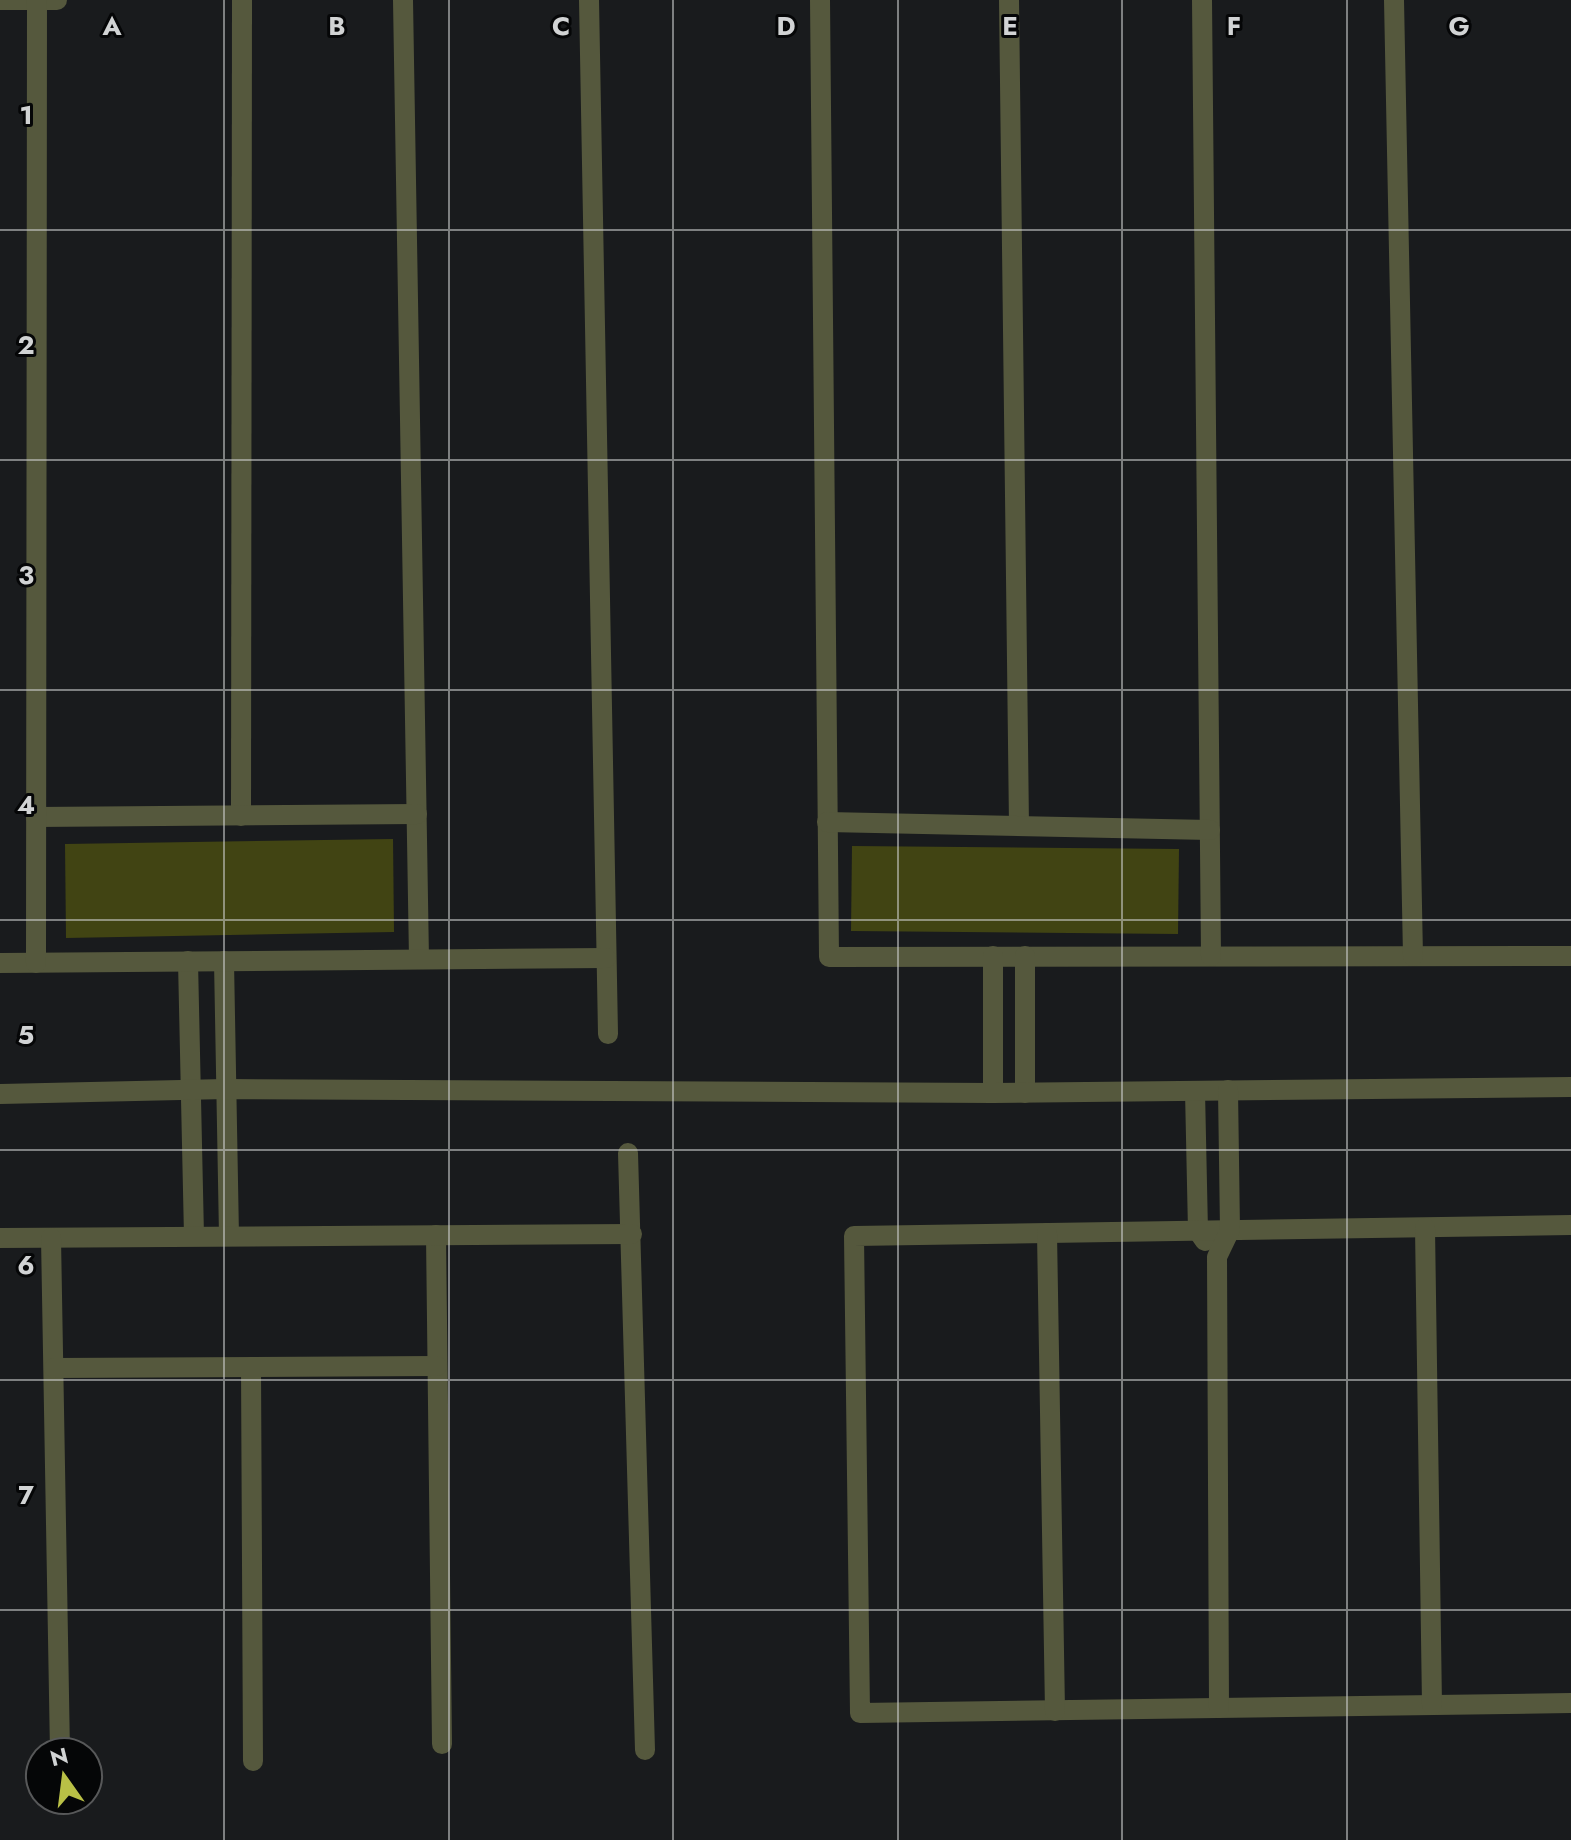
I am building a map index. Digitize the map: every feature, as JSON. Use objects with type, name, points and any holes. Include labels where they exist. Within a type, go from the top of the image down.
[{"type":"street","points":[[0,0],[57,0]]},
{"type":"street","points":[[36,963],[37,0]]},
{"type":"street","points":[[241,816],[242,0]]},
{"type":"street","points":[[403,0],[419,959]]},
{"type":"street","points":[[589,0],[608,1034]]},
{"type":"street","points":[[820,0],[829,957],[1571,956]]},
{"type":"street","points":[[1009,0],[1019,826]]},
{"type":"street","points":[[1202,0],[1211,956]]},
{"type":"street","points":[[1394,0],[1413,956]]},
{"type":"street","points":[[36,817],[417,814]]},
{"type":"street","points":[[827,822],[1210,830]]},
{"type":"street","points":[[993,956],[993,1093]]},
{"type":"street","points":[[1025,956],[1025,1093]]},
{"type":"street","points":[[0,963],[606,958]]},
{"type":"street","points":[[188,961],[194,1236]]},
{"type":"street","points":[[224,961],[229,1236]]},
{"type":"street","points":[[0,1094],[191,1089],[1025,1093],[1571,1087]]},
{"type":"street","points":[[1219,1708],[1217,1257],[1230,1230],[1228,1090]]},
{"type":"street","points":[[1195,1091],[1198,1231],[1217,1257]]},
{"type":"street","points":[[628,1153],[645,1750]]},
{"type":"street","points":[[1571,1225],[854,1236],[860,1713],[1571,1703]]},
{"type":"street","points":[[1425,1228],[1432,1705]]},
{"type":"street","points":[[1047,1233],[1055,1711]]},
{"type":"street","points":[[0,1238],[632,1234]]},
{"type":"street","points":[[436,1235],[442,1744]]},
{"type":"street","points":[[51,1238],[60,1736]]},
{"type":"street","points":[[54,1368],[437,1366]]},
{"type":"street","points":[[251,1367],[253,1761]]},
{"type":"green space","points":[[393,839],[394,932],[66,938],[65,844]]},
{"type":"green space","points":[[852,846],[1179,849],[1178,934],[851,931]]}]
